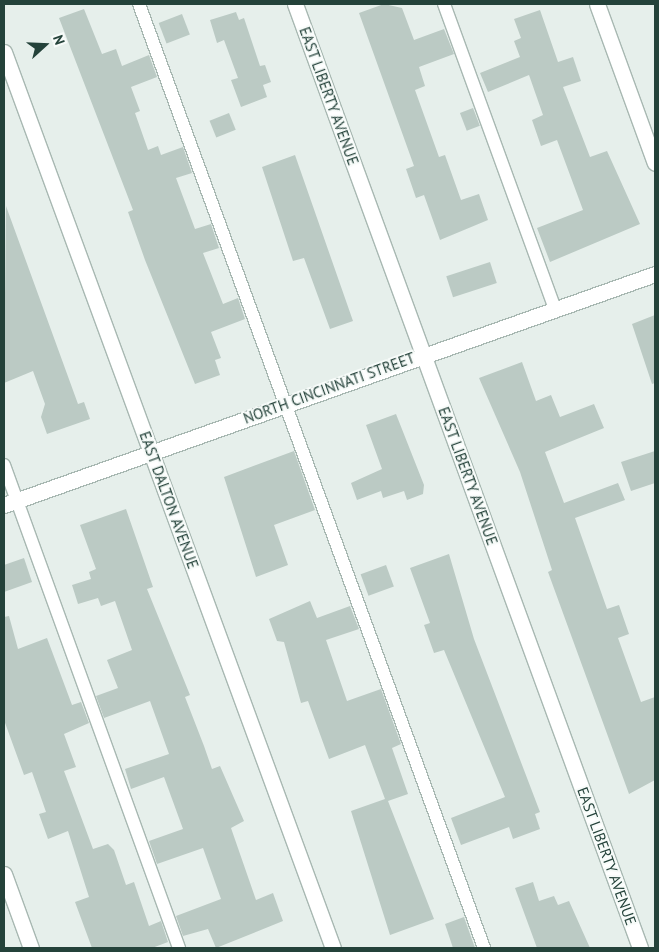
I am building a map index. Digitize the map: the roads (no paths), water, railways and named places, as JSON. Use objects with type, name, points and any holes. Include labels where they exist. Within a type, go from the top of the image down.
[{"type":"street","name":"EAST LIBERTY AVENUE","points":[[295,4],[640,948]]},
{"type":"street","points":[[597,4],[655,163]]},
{"type":"street","name":"EAST DALTON AVENUE","points":[[4,52],[333,948]]},
{"type":"street","name":"NORTH CINCINNATI STREET","points":[[10,503],[424,354],[655,274]]},
{"type":"street","points":[[4,874],[31,948]]},
{"type":"lane","points":[[139,4],[484,948]]},
{"type":"lane","points":[[444,4],[555,309]]},
{"type":"lane","points":[[4,465],[10,503],[179,948]]}]
